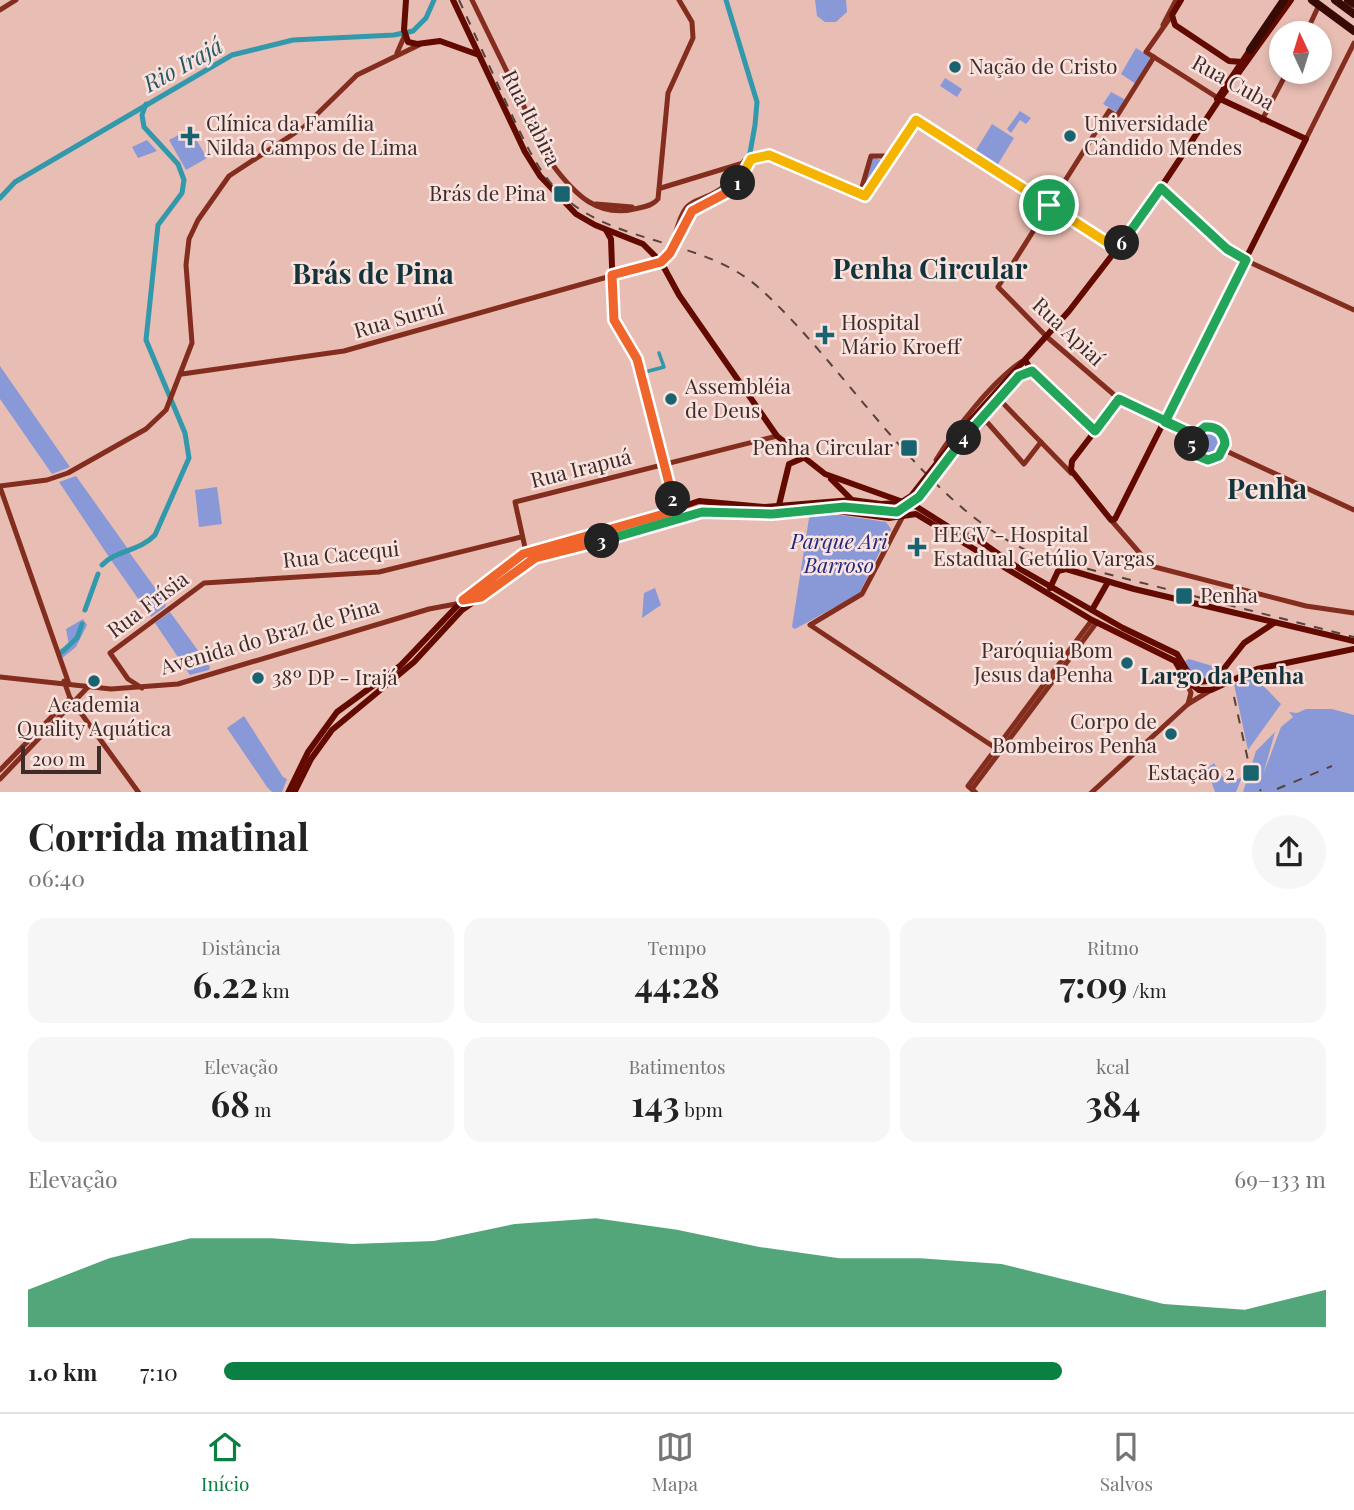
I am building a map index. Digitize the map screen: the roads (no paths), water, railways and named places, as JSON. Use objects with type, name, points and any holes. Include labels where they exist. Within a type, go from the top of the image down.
[{"type":"highway","points":[[1250,50],[1273,16],[1288,0]]},
{"type":"highway","points":[[1335,0],[1354,14]]},
{"type":"highway","points":[[1343,0],[1354,6]]},
{"type":"highway","points":[[1348,0],[1354,6]]},
{"type":"highway","points":[[1317,2],[1354,28]]},
{"type":"main road","points":[[406,0],[404,35],[411,43],[440,41],[460,46],[480,56]]},
{"type":"main road","name":"Rua Itabira","points":[[453,0],[525,152],[540,176],[570,209],[613,236],[643,244],[661,262]]},
{"type":"main road","points":[[1181,0],[1172,15],[1175,25],[1229,61],[1242,62]]},
{"type":"main road","points":[[1218,101],[1250,50],[1288,0]]},
{"type":"main road","points":[[803,458],[789,464],[778,510],[852,500],[895,505],[911,496],[1047,337],[1117,249],[1288,0]]},
{"type":"main road","points":[[460,46],[469,42],[470,35]]},
{"type":"main road","name":"Rua Cuba","points":[[1218,101],[1306,139]]},
{"type":"main road","points":[[1026,359],[1032,371],[1095,431],[1072,461],[1073,476],[1111,520],[1120,515],[1306,139]]},
{"type":"main road","points":[[613,236],[614,320],[637,359],[676,514]]},
{"type":"main road","points":[[661,262],[679,295],[777,436],[825,474],[852,500]]},
{"type":"main road","points":[[822,509],[844,507],[882,513],[901,511],[916,500],[971,424],[1019,376],[1032,371]]},
{"type":"main road","name":"Avenida do Braz de Pina","points":[[825,474],[918,508],[955,531],[977,539],[1095,621],[1175,661],[1190,679]]},
{"type":"main road","points":[[892,499],[900,505],[903,516]]},
{"type":"main road","name":"Avenida do Braz de Pina","points":[[477,600],[535,558],[676,514],[706,501],[778,510]]},
{"type":"main road","points":[[890,518],[900,505]]},
{"type":"main road","name":"Avenida do Braz de Pina","points":[[463,600],[526,552],[676,514],[822,509],[890,518],[916,514],[1049,589],[1180,655],[1190,679]]},
{"type":"main road","points":[[1049,589],[1058,571],[1063,569],[1354,641]]},
{"type":"main road","points":[[1092,610],[1108,582]]},
{"type":"main road","points":[[288,792],[308,752],[337,712],[400,666],[463,600]]},
{"type":"main road","points":[[295,792],[309,763],[332,730],[414,663],[460,612],[477,600]]},
{"type":"main road","points":[[1190,679],[1203,683],[1212,681],[1244,643],[1274,623]]},
{"type":"main road","points":[[1343,649],[1344,639]]},
{"type":"main road","points":[[1190,679],[1195,688],[1211,690],[1252,670],[1343,649],[1354,649]]},
{"type":"street","points":[[0,10],[16,0]]},
{"type":"street","points":[[472,0],[552,164],[566,182],[590,202],[626,208],[658,199],[661,188],[668,93],[693,38],[691,22],[679,0]]},
{"type":"street","points":[[1163,25],[1176,0]]},
{"type":"street","points":[[1310,21],[1317,2]]},
{"type":"street","points":[[1163,25],[1172,15]]},
{"type":"street","name":"Rua Cuba","points":[[1163,25],[1146,52],[1218,101]]},
{"type":"street","points":[[392,57],[400,49],[404,35]]},
{"type":"street","points":[[1306,139],[1354,43]]},
{"type":"street","points":[[138,792],[72,699],[0,487],[47,480],[74,470],[146,429],[170,403],[182,374],[192,340],[186,249],[195,225],[220,185],[229,176],[304,127],[356,75],[421,44]]},
{"type":"street","points":[[1049,205],[1109,111],[1117,116],[1154,57]]},
{"type":"street","points":[[1262,120],[1281,84]]},
{"type":"street","points":[[661,188],[769,155],[860,195],[869,193],[916,120],[1117,249]]},
{"type":"street","points":[[860,195],[868,160],[874,154],[882,156],[895,152]]},
{"type":"street","points":[[882,156],[886,167]]},
{"type":"street","points":[[661,262],[670,253],[674,240],[692,211],[718,198],[737,184],[747,160]]},
{"type":"street","points":[[1161,188],[1227,249],[1354,310]]},
{"type":"street","name":"Rua Apiaí","points":[[1049,205],[998,287],[1047,337],[1119,399],[1195,435]]},
{"type":"street","name":"Rua Suruí","points":[[182,374],[344,351],[661,262]]},
{"type":"street","points":[[1026,359],[1014,367],[958,429],[937,458],[939,467],[949,463],[982,421],[1024,464],[1041,442]]},
{"type":"street","points":[[998,398],[1073,476]]},
{"type":"street","points":[[1095,431],[1119,399]]},
{"type":"street","points":[[1205,427],[1218,429],[1225,438],[1224,450],[1214,459],[1202,459],[1194,451],[1195,435],[1205,427]]},
{"type":"street","name":"Rua Irapuá","points":[[521,537],[515,502],[777,436]]},
{"type":"street","points":[[1224,450],[1354,510]]},
{"type":"street","points":[[903,516],[862,594],[810,625],[997,750]]},
{"type":"street","points":[[890,518],[895,528]]},
{"type":"street","points":[[1111,520],[1151,566],[1306,606],[1354,613]]},
{"type":"street","points":[[521,537],[526,552]]},
{"type":"street","name":"Rua Cacequi","points":[[204,583],[379,572],[521,537]]},
{"type":"street","name":"Rua Frísia","points":[[128,679],[110,653],[204,583]]},
{"type":"street","name":"Avenida do Braz de Pina","points":[[0,677],[122,689],[185,683],[463,600],[477,600]]},
{"type":"street","points":[[971,788],[1095,621]]},
{"type":"street","points":[[122,689],[128,679],[143,688]]},
{"type":"street","points":[[1188,704],[1191,693],[1190,679]]},
{"type":"street","points":[[0,770],[72,699],[88,687]]},
{"type":"street","points":[[1091,792],[1188,704],[1211,690]]},
{"type":"street","points":[[0,779],[72,699]]},
{"type":"waterway","name":"Rio Irajá","points":[[0,198],[15,182],[232,55],[293,40],[394,35],[413,31],[426,18],[434,0]]},
{"type":"waterway","points":[[680,226],[693,206],[720,193],[736,179],[750,153],[757,102],[726,0]]},
{"type":"waterway","points":[[102,565],[155,535],[189,458],[185,433],[146,340],[158,225],[182,193],[184,180],[178,164],[144,127],[142,115],[146,104]]},
{"type":"waterway","points":[[641,373],[664,367],[659,353]]},
{"type":"waterway","points":[[85,610],[98,574]]},
{"type":"waterway","points":[[62,652],[77,638],[82,624]]},
{"type":"railway","points":[[459,0],[525,141],[541,170],[555,188],[576,207],[600,221],[709,258],[735,270],[758,287],[792,320],[930,478],[967,512],[1007,540],[1049,559],[1354,637]]},
{"type":"railway","points":[[1234,697],[1251,774]]},
{"type":"railway","points":[[1277,789],[1332,766]]},
{"type":"railway","points":[[1249,775],[1261,791]]},
{"type":"place","name":"Nação de Cristo","points":[[955,67]]},
{"type":"place","name":"Clínica da Família Nilda Campos de Lima","points":[[190,136]]},
{"type":"place","name":"Universidade Cândido Mendes","points":[[1070,136]]},
{"type":"place","name":"Brás de Pina","points":[[562,194]]},
{"type":"place","name":"Hospital Mário Kroeff","points":[[825,335]]},
{"type":"place","name":"Assembléia de Deus","points":[[671,399]]},
{"type":"place","name":"Penha Circular","points":[[909,448]]},
{"type":"place","name":"HEGV - Hospital Estadual Getúlio Vargas","points":[[917,547]]},
{"type":"place","name":"Penha","points":[[1184,596]]},
{"type":"place","name":"Paróquia Bom Jesus da Penha","points":[[1127,663]]},
{"type":"place","name":"38º DP - Irajá","points":[[258,678]]},
{"type":"place","name":"Academia Quality Aquática","points":[[94,681]]},
{"type":"place","name":"Corpo de Bombeiros Penha","points":[[1171,734]]},
{"type":"place","name":"Estação 2","points":[[1251,773]]},
{"type":"district","name":"Penha Circular","points":[[930,269]]},
{"type":"district","name":"Brás de Pina","points":[[373,274]]},
{"type":"district","name":"Penha","points":[[1267,489]]},
{"type":"district","name":"Largo da Penha","points":[[1222,676]]},
{"type":"park label","name":"Parque Ari Barroso","points":[[839,554]]}]
